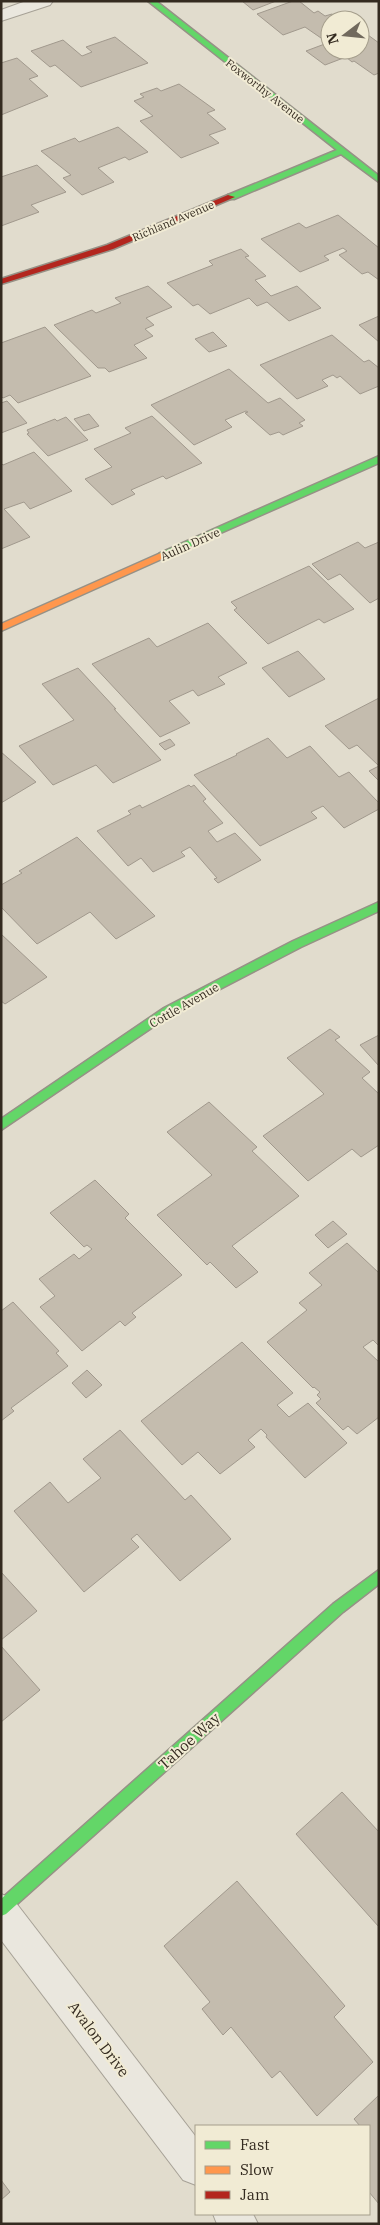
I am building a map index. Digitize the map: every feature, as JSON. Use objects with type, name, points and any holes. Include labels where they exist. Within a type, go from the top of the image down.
[{"type":"street","points":[[1,16],[44,1]]},
{"type":"street","name":"Foxworthy Avenue","points":[[151,1],[379,180]]},
{"type":"street","name":"Richland Avenue","points":[[1,282],[110,247],[342,151]]},
{"type":"street","name":"Aulin Drive","points":[[1,628],[379,459]]},
{"type":"street","name":"Cottle Avenue","points":[[1,1125],[168,1011],[298,944],[379,906]]},
{"type":"street","name":"Tahoe Way","points":[[1,1910],[338,1608],[379,1576]]},
{"type":"street","name":"Avalon Drive","points":[[1,1910],[195,2166]]},
{"type":"building","points":[[242,1],[276,1],[253,10]]},
{"type":"building","points":[[293,1],[299,1],[314,13],[318,11],[320,12],[320,37],[305,27],[283,35],[257,14]]},
{"type":"building","points":[[370,36],[379,43],[379,73],[374,75],[354,61],[350,60],[370,60]]},
{"type":"building","points":[[115,37],[148,63],[81,87],[55,65],[50,67],[31,51],[63,40],[82,56],[92,52],[86,47]]},
{"type":"building","points":[[320,46],[320,60],[338,60],[325,65],[306,51]]},
{"type":"building","points":[[17,58],[38,76],[29,79],[48,96],[1,115],[1,63]]},
{"type":"building","points":[[179,84],[215,110],[207,113],[226,129],[209,135],[219,143],[181,158],[140,121],[153,116],[134,101],[144,97],[140,94],[157,88],[161,91]]},
{"type":"building","points":[[118,127],[148,152],[129,160],[125,157],[98,168],[114,182],[82,195],[63,178],[71,175],[41,151],[75,138],[79,142]]},
{"type":"building","points":[[37,165],[66,192],[31,205],[39,212],[1,226],[1,177]]},
{"type":"building","points":[[338,215],[379,248],[379,280],[368,272],[362,274],[339,255],[347,251],[343,248],[324,256],[329,260],[300,272],[261,239],[299,223],[306,228]]},
{"type":"building","points":[[241,249],[249,256],[245,257],[266,276],[255,280],[271,296],[297,286],[321,308],[289,321],[267,302],[257,306],[249,298],[210,314],[198,304],[193,306],[167,283],[213,265],[209,261]]},
{"type":"building","points":[[148,286],[172,307],[146,318],[154,325],[145,329],[153,336],[134,345],[147,358],[109,372],[105,368],[98,368],[54,325],[92,310],[96,313],[121,303],[115,298]]},
{"type":"building","points":[[379,316],[379,342],[359,325]]},
{"type":"building","points":[[45,327],[91,376],[18,403],[10,395],[3,398],[1,396],[1,343]]},
{"type":"building","points":[[213,332],[227,346],[209,352],[195,339]]},
{"type":"building","points":[[332,335],[364,362],[369,360],[379,368],[379,386],[360,394],[340,376],[337,378],[333,375],[322,380],[328,386],[297,399],[260,365]]},
{"type":"building","points":[[229,369],[268,403],[280,398],[305,420],[299,423],[303,426],[283,435],[279,432],[270,435],[245,413],[248,412],[246,411],[225,420],[232,427],[194,445],[151,405]]},
{"type":"building","points":[[7,401],[27,423],[1,433],[1,403]]},
{"type":"building","points":[[89,414],[99,426],[84,431],[74,419]]},
{"type":"building","points":[[152,416],[202,463],[166,479],[163,476],[131,490],[135,494],[112,505],[85,479],[112,467],[94,449],[131,433],[125,428]]},
{"type":"building","points":[[66,417],[88,440],[48,456],[27,434],[29,433],[27,430],[55,419],[57,421]]},
{"type":"building","points":[[34,452],[72,491],[30,509],[24,502],[4,509],[30,537],[1,549],[1,463],[3,465]]},
{"type":"building","points":[[358,542],[365,548],[379,542],[379,598],[370,603],[340,574],[328,580],[312,564]]},
{"type":"building","points":[[309,566],[354,609],[324,623],[319,619],[268,644],[234,610],[237,608],[231,602]]},
{"type":"building","points":[[208,623],[247,663],[218,677],[225,684],[198,696],[193,690],[169,701],[190,723],[160,737],[92,664],[149,638],[157,647]]},
{"type":"building","points":[[298,651],[325,679],[289,697],[262,668]]},
{"type":"building","points":[[78,668],[161,760],[113,783],[96,765],[53,785],[19,746],[74,720],[42,684]]},
{"type":"building","points":[[379,698],[379,766],[357,745],[349,749],[325,726]]},
{"type":"building","points":[[268,738],[287,758],[310,746],[339,777],[349,772],[379,803],[379,809],[344,828],[323,806],[311,812],[317,818],[260,846],[194,775]]},
{"type":"building","points":[[170,739],[175,745],[165,750],[159,744]]},
{"type":"building","points":[[1,752],[36,782],[1,803]]},
{"type":"building","points":[[379,766],[379,781],[369,771]]},
{"type":"building","points":[[189,785],[191,787],[194,785],[206,799],[203,801],[223,823],[208,831],[217,842],[235,833],[261,860],[218,883],[214,879],[217,878],[190,847],[181,852],[185,856],[153,872],[141,858],[128,866],[97,831],[131,814],[128,811],[140,805],[142,808]]},
{"type":"building","points":[[77,837],[155,916],[116,939],[90,912],[37,944],[1,907],[1,885],[22,873],[19,871]]},
{"type":"building","points":[[1,934],[47,977],[5,1004],[1,1001]]},
{"type":"building","points":[[330,1029],[340,1037],[335,1040],[370,1072],[362,1078],[379,1094],[379,1145],[361,1157],[352,1149],[308,1181],[263,1136],[324,1094],[287,1058]]},
{"type":"building","points":[[379,1035],[379,1066],[360,1045]]},
{"type":"building","points":[[209,1102],[257,1147],[252,1151],[299,1196],[232,1246],[258,1272],[236,1288],[210,1262],[207,1265],[157,1215],[212,1175],[167,1132]]},
{"type":"building","points":[[95,1180],[129,1214],[125,1218],[182,1275],[132,1313],[136,1317],[125,1326],[120,1321],[82,1351],[40,1307],[55,1296],[39,1279],[74,1254],[79,1259],[92,1249],[87,1245],[84,1247],[50,1213]]},
{"type":"building","points":[[333,1221],[347,1234],[328,1248],[315,1235]]},
{"type":"building","points":[[347,1243],[379,1273],[379,1346],[373,1340],[363,1347],[379,1362],[379,1417],[357,1434],[348,1426],[343,1430],[316,1403],[321,1399],[317,1395],[320,1392],[313,1388],[267,1342],[307,1310],[299,1303],[322,1285],[309,1273]]},
{"type":"building","points":[[13,1302],[59,1351],[56,1353],[68,1366],[11,1408],[14,1411],[1,1421],[1,1311]]},
{"type":"building","points":[[242,1342],[293,1393],[277,1405],[289,1417],[308,1403],[347,1443],[305,1478],[266,1437],[267,1435],[261,1429],[248,1440],[255,1447],[220,1474],[198,1452],[182,1465],[141,1421]]},
{"type":"building","points":[[87,1370],[102,1385],[86,1398],[72,1383]]},
{"type":"building","points":[[120,1430],[185,1500],[191,1495],[231,1539],[180,1581],[137,1534],[131,1539],[139,1547],[84,1592],[14,1511],[50,1482],[68,1503],[101,1478],[83,1459]]},
{"type":"building","points":[[1,1572],[37,1611],[1,1640]]},
{"type":"building","points":[[1,1646],[40,1690],[1,1722]]},
{"type":"building","points":[[342,1792],[379,1832],[379,1927],[296,1834]]},
{"type":"building","points":[[237,1881],[345,2006],[334,2017],[373,2062],[317,2116],[280,2071],[272,2078],[231,2027],[223,2035],[202,2009],[210,2002],[164,1946]]},
{"type":"building","points":[[379,2095],[379,2204],[370,2193],[370,2125],[359,2125],[354,2119]]},
{"type":"building","points":[[1,2180],[10,2192],[1,2200]]},
{"type":"traffic: fast","points":[[151,1],[379,180]]},
{"type":"traffic: fast","points":[[231,197],[342,151]]},
{"type":"traffic: fast","points":[[163,555],[379,459]]},
{"type":"traffic: fast","points":[[1,1125],[168,1011],[297,944],[379,906]]},
{"type":"traffic: fast","points":[[1,1909],[338,1608],[379,1576]]},
{"type":"traffic: slow","points":[[1,628],[163,555]]},
{"type":"traffic: jam","points":[[1,282],[110,247],[231,197]]}]
